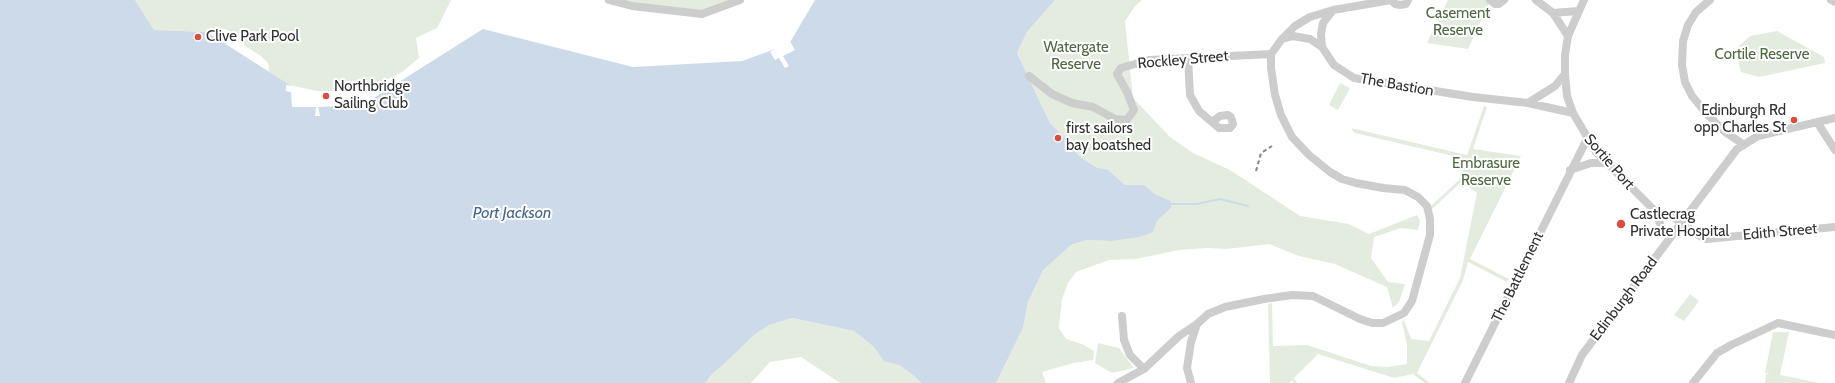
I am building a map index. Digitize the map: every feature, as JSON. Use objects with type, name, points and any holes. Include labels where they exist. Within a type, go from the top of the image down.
[{"type":"street","points":[[608,0],[632,6],[702,14],[740,0]]},
{"type":"street","points":[[1118,383],[1144,370],[1175,340],[1208,314],[1225,307],[1292,295],[1313,296],[1360,319],[1372,322],[1383,323],[1404,313],[1412,302],[1430,235],[1430,219],[1427,206],[1418,197],[1405,190],[1383,188],[1342,179],[1309,155],[1292,137],[1281,116],[1272,81],[1272,54],[1282,39],[1294,26],[1310,17],[1334,10],[1391,0],[1395,4],[1406,4],[1408,0]]},
{"type":"street","points":[[1490,0],[1495,4],[1499,4],[1504,0]]},
{"type":"street","points":[[1536,0],[1553,13],[1568,36]]},
{"type":"street","name":"Sortie Port","points":[[1584,0],[1568,36],[1565,74],[1568,96],[1573,113],[1587,139],[1607,163],[1654,211],[1660,225],[1670,237]]},
{"type":"street","points":[[1710,0],[1696,12],[1688,26],[1683,41],[1682,65],[1685,82],[1692,96],[1706,113],[1726,132],[1743,144]]},
{"type":"street","points":[[1831,0],[1835,2]]},
{"type":"street","points":[[1322,47],[1321,34],[1323,24],[1334,10]]},
{"type":"street","points":[[1553,13],[1578,11]]},
{"type":"street","name":"The Bastion","points":[[1282,39],[1300,36],[1310,39],[1322,47],[1334,65],[1354,78],[1447,94],[1528,103],[1573,113]]},
{"type":"street","name":"Rockley Street","points":[[1029,76],[1052,94],[1072,103],[1092,107],[1115,119],[1127,120],[1134,110],[1127,92],[1117,74],[1121,68],[1149,60],[1272,54]]},
{"type":"street","points":[[1188,58],[1190,95],[1199,112],[1212,122]]},
{"type":"street","points":[[1528,103],[1555,86],[1565,74]]},
{"type":"street","name":"Edinburgh Road","points":[[1569,383],[1582,356],[1730,156],[1743,144],[1758,136],[1835,118]]},
{"type":"street","points":[[1817,122],[1835,150]]},
{"type":"street","name":"The Battlement","points":[[1465,383],[1570,170],[1587,139]]},
{"type":"street","points":[[1570,170],[1591,162],[1607,163]]},
{"type":"street","name":"Sortie Port","points":[[1654,211],[1666,214],[1681,222]]},
{"type":"street","name":"Edith Street","points":[[1681,222],[1706,239],[1835,227]]},
{"type":"street","points":[[1122,316],[1124,340],[1130,355],[1144,370]]},
{"type":"street","points":[[1693,383],[1717,353],[1731,344],[1778,323],[1835,335]]},
{"type":"street","points":[[1191,383],[1187,368],[1191,342],[1196,324]]},
{"type":"green space","points":[[135,0],[451,0],[437,28],[416,38],[419,58],[402,72],[365,91],[348,83],[339,88],[338,91],[317,91],[289,85],[269,72],[268,63],[261,56],[245,46],[238,37],[226,29],[207,29],[207,32],[154,30]]},
{"type":"green space","points":[[611,0],[738,0],[702,14]]},
{"type":"green space","name":"Watergate Reserve","points":[[1055,0],[1142,0],[1135,6],[1125,21],[1133,98],[1170,137],[1193,153],[1230,170],[1300,216],[1349,224],[1369,234],[1417,215],[1420,221],[1418,230],[1401,228],[1374,237],[1371,258],[1388,282],[1405,284],[1399,302],[1393,308],[1387,287],[1335,264],[1299,256],[1269,244],[1227,249],[1207,248],[1179,250],[1136,259],[1109,260],[1076,272],[1068,283],[1062,299],[1059,328],[1066,339],[1082,344],[1094,351],[1093,360],[1073,363],[1042,372],[1046,383],[996,383],[1023,328],[1028,302],[1042,270],[1071,245],[1086,240],[1111,241],[1157,221],[1171,208],[1171,201],[1155,194],[1144,185],[1125,185],[1107,169],[1098,168],[1089,163],[1078,155],[1071,144],[1050,123],[1017,53],[1027,32]]},
{"type":"green space","name":"Casement Reserve","points":[[1448,0],[1488,0],[1489,3],[1468,49],[1427,43]]},
{"type":"green space","name":"Cortile Reserve","points":[[1777,31],[1824,57],[1825,63],[1759,77],[1741,72],[1735,50],[1750,36]]},
{"type":"green space","points":[[1340,83],[1350,88],[1338,110],[1329,105]]},
{"type":"green space","name":"Embrasure Reserve","points":[[1484,106],[1487,107],[1473,149],[1521,156],[1470,259],[1509,279],[1507,282],[1468,262],[1463,280],[1417,373],[1430,383],[1425,383],[1413,374],[1394,378],[1318,354],[1294,378],[1297,383],[1294,383],[1292,380],[1289,383],[1270,383],[1268,304],[1272,303],[1273,346],[1307,345],[1371,366],[1388,367],[1407,364],[1407,345],[1402,322],[1404,320],[1411,339],[1429,341],[1460,278],[1477,193],[1461,182],[1432,209],[1431,206],[1459,180],[1466,159],[1355,133],[1351,128],[1467,155]]},
{"type":"green space","points":[[1690,294],[1699,301],[1684,321],[1674,315]]},
{"type":"green space","points":[[792,318],[854,331],[874,347],[884,360],[899,365],[921,383],[840,383],[801,357],[770,362],[751,383],[705,383],[712,374],[754,335],[769,325]]},
{"type":"green space","points":[[1773,332],[1789,332],[1780,375],[1820,383],[1765,383],[1766,374],[1771,374],[1765,373]]},
{"type":"green space","points":[[1098,343],[1119,348],[1134,368],[1112,373],[1095,363]]},
{"type":"water","name":"Port Jackson","points":[[0,0],[135,0],[154,30],[207,32],[316,102],[369,101],[483,29],[633,67],[742,61],[789,44],[815,0],[1055,0],[1027,32],[1017,53],[1050,123],[1071,144],[1078,155],[1089,163],[1098,168],[1107,169],[1125,185],[1144,185],[1155,194],[1171,201],[1171,208],[1157,221],[1153,232],[1139,237],[1111,241],[1086,240],[1071,245],[1043,270],[1028,302],[1023,328],[996,383],[921,383],[899,365],[884,361],[874,347],[854,331],[792,318],[769,325],[754,335],[712,374],[705,383],[0,383]]},
{"type":"pier","points":[[790,41],[795,50],[783,56],[789,66],[785,68],[779,58],[775,60],[770,52]]},
{"type":"pier","points":[[286,85],[291,86],[316,100],[339,100],[339,106],[318,107],[320,116],[315,116],[316,107],[292,107],[291,92],[286,91]]},
{"type":"waterway","points":[[1171,204],[1197,204],[1220,199],[1248,206]]},
{"type":"railway","points":[[1256,171],[1261,153],[1272,146]]},
{"type":"place","name":"Clive Park Pool","points":[[198,37]]},
{"type":"place","name":"Northbridge Sailing Club","points":[[326,96]]},
{"type":"place","name":"Edinburgh Rd opp Charles St","points":[[1794,120]]},
{"type":"place","name":"first sailors bay boatshed","points":[[1058,138]]},
{"type":"place","name":"Castlecrag Private Hospital","points":[[1621,224]]}]
